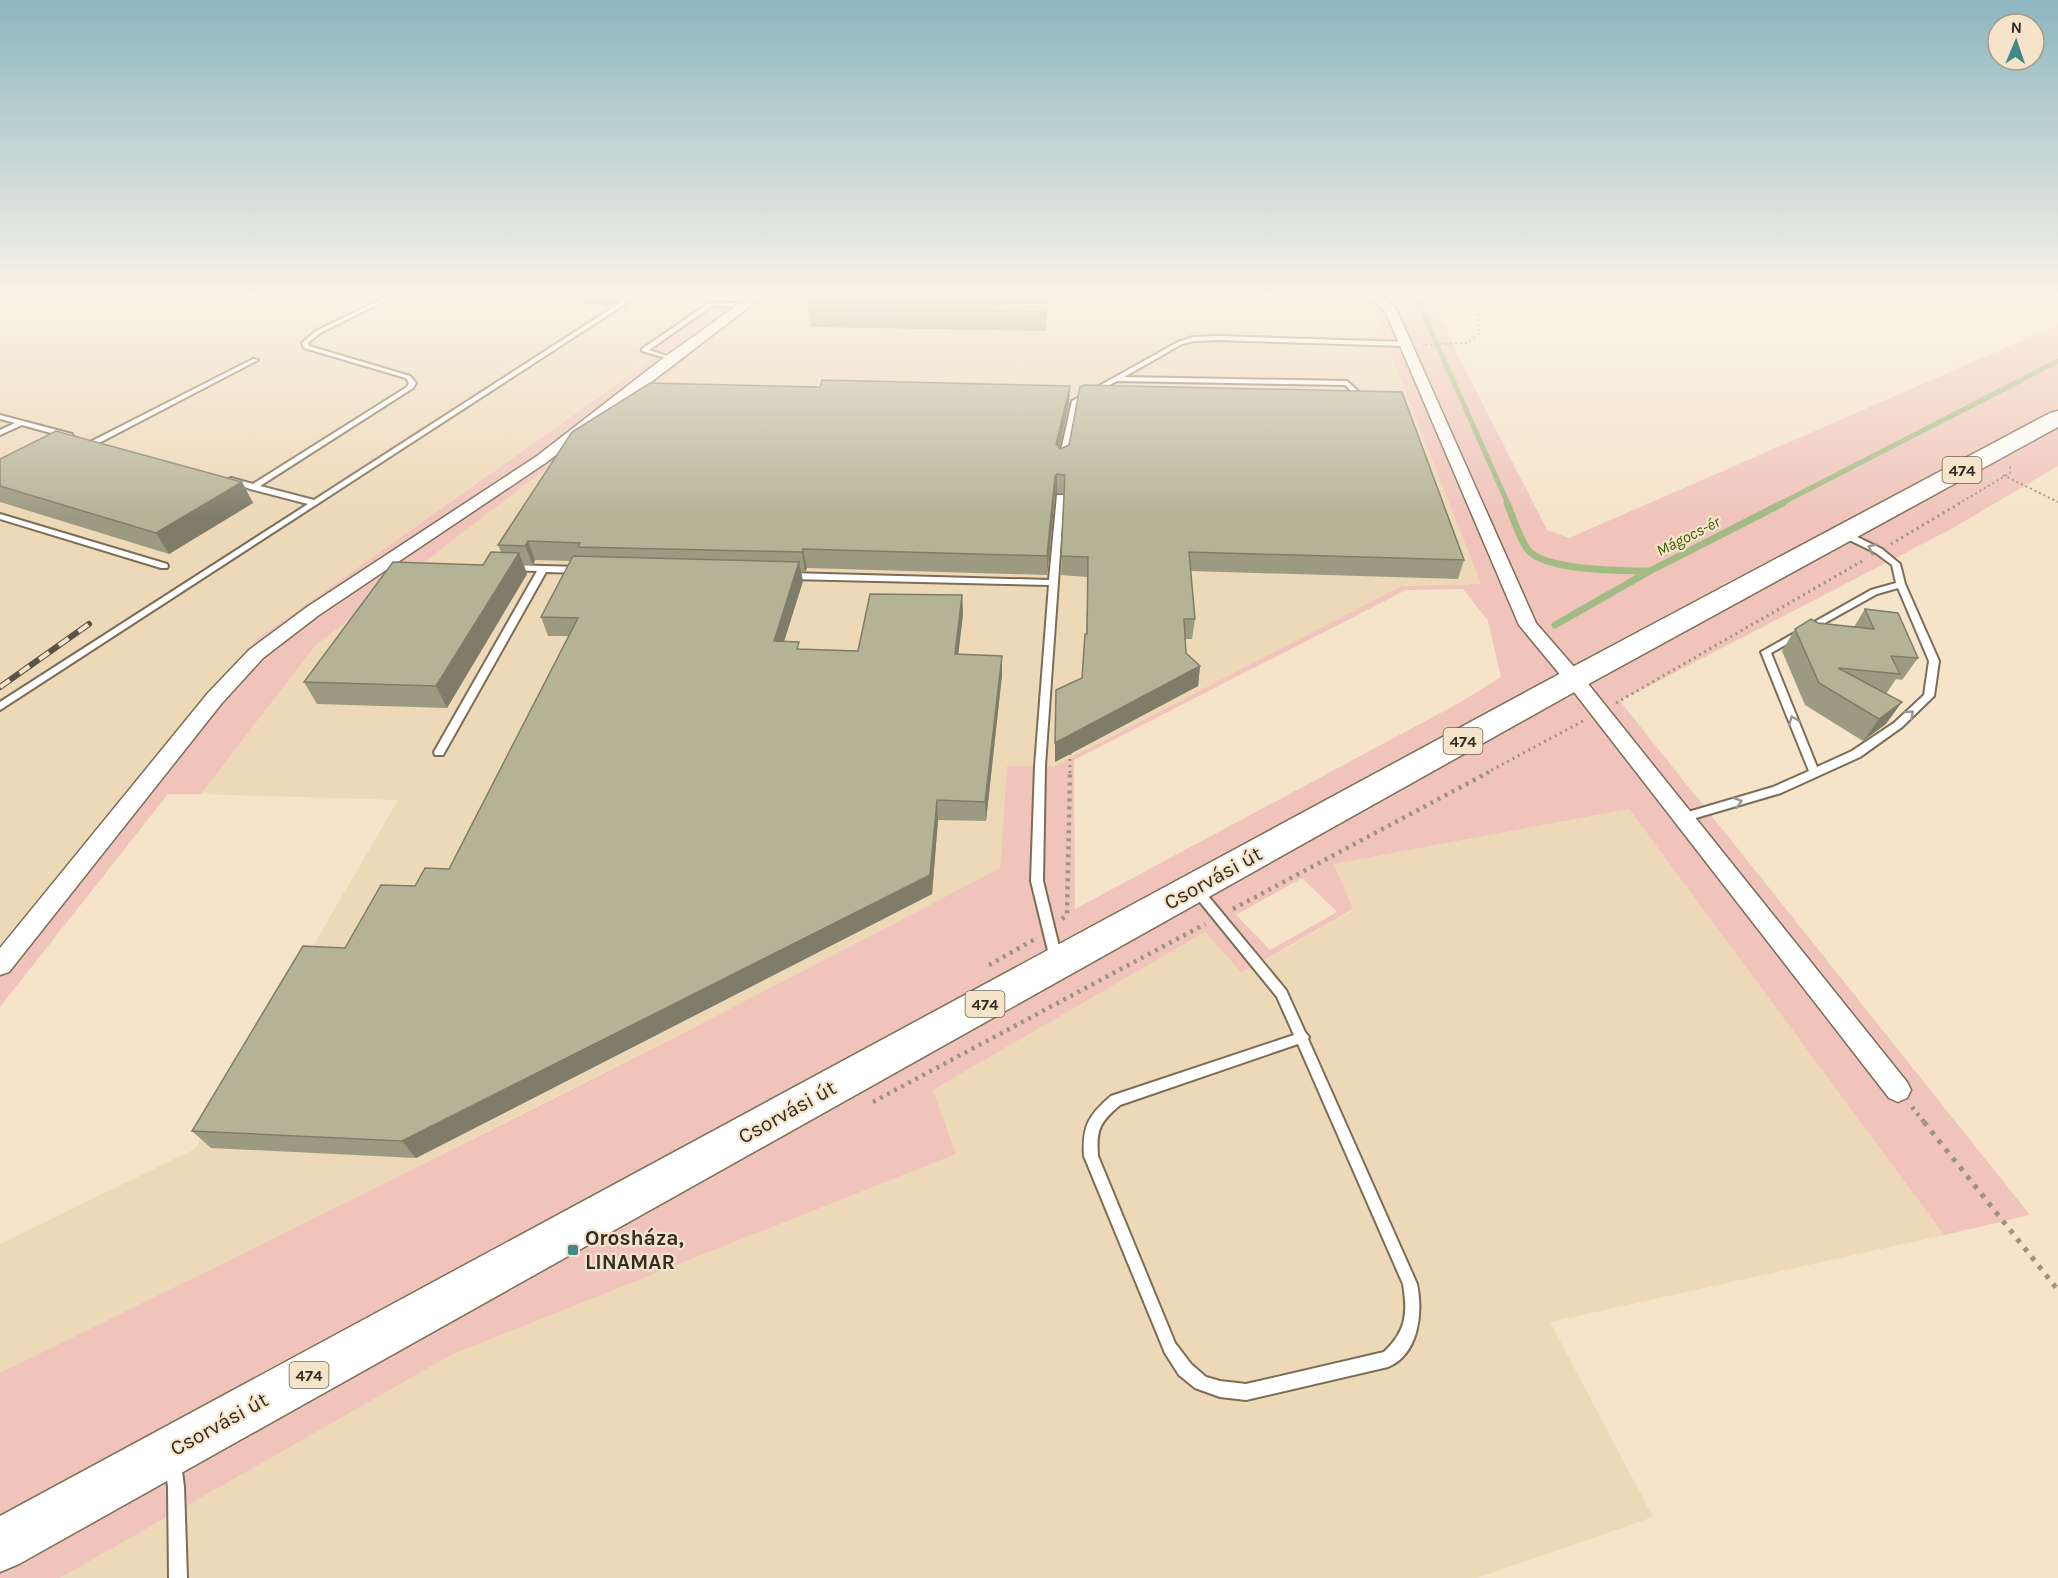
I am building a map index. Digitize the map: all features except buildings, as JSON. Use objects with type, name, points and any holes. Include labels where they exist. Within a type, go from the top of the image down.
[{"type":"main road","name":"474","points":[[1574,679],[2058,418]]},
{"type":"main road","name":"Csorvási út","points":[[0,1545],[172,1450],[1054,946],[1195,888],[1574,679]]},
{"type":"street","points":[[0,965],[215,698],[256,654],[313,611],[542,459],[655,371]]},
{"type":"street","points":[[1418,371],[1528,625],[1574,679],[1898,1090]]},
{"type":"lane","points":[[94,442],[234,371]]},
{"type":"lane","points":[[254,486],[410,388],[413,383],[408,376],[389,371]]},
{"type":"lane","points":[[0,707],[519,371]]},
{"type":"lane","points":[[1062,463],[1074,402],[1129,371]]},
{"type":"lane","points":[[1113,379],[1347,383],[1370,406]]},
{"type":"lane","points":[[0,417],[105,446]]},
{"type":"lane","points":[[0,433],[21,423]]},
{"type":"lane","points":[[219,477],[315,503]]},
{"type":"lane","points":[[1054,946],[1037,881],[1040,766],[1060,497]]},
{"type":"lane","points":[[0,516],[164,566]]},
{"type":"lane","points":[[1682,818],[1777,790],[1856,754],[1898,725],[1929,696],[1934,661],[1901,584],[1896,564],[1879,551],[1844,534]]},
{"type":"lane","points":[[498,568],[590,570]]},
{"type":"lane","points":[[439,752],[543,569]]},
{"type":"lane","points":[[780,576],[1053,584]]},
{"type":"lane","points":[[1815,774],[1766,652],[1874,592],[1901,584]]},
{"type":"lane","points":[[1195,888],[1282,993],[1303,1037],[1410,1284],[1414,1303],[1412,1325],[1402,1346],[1388,1359],[1246,1392],[1222,1390],[1200,1382],[1183,1370],[1170,1348],[1091,1156],[1089,1140],[1091,1125],[1098,1115],[1116,1100],[1303,1037]]},
{"type":"lane","points":[[172,1450],[176,1487],[178,1578]]},
{"type":"path","points":[[1974,463],[2058,502]]},
{"type":"path","points":[[870,1103],[1600,712],[2010,473],[2010,464]]},
{"type":"path","points":[[984,968],[1025,946],[1054,946],[1067,915],[1070,754]]},
{"type":"path","points":[[1898,1090],[2058,1290]]},
{"type":"shaded area","points":[[0,371],[634,371],[257,639],[0,950]]},
{"type":"shaded area","points":[[635,371],[673,371],[315,646],[201,794],[168,794],[0,1007],[0,950],[165,744],[257,639]]},
{"type":"shaded area","points":[[673,371],[1397,371],[1481,584],[1401,586],[1055,766],[1007,766],[1000,868],[844,951],[252,1250],[0,1373],[0,1244],[195,1149],[398,800],[201,794],[315,646]]},
{"type":"shaded area","points":[[1397,371],[1466,371],[1547,530],[1569,538],[1953,371],[2058,371],[2058,466],[1953,528],[1620,701],[2030,1215],[1944,1235],[1629,809],[1334,864],[1353,909],[1242,973],[1205,932],[933,1090],[956,1154],[453,1354],[60,1578],[0,1578],[0,1373],[502,1125],[1000,868],[1007,766],[1055,766],[1401,586],[1481,584]],"holes":[[[1463,589],[1488,621],[1501,677],[1459,703],[1075,909],[1074,760],[1406,590]],[[1302,878],[1337,912],[1270,950],[1236,915]]]},
{"type":"shaded area","points":[[1629,809],[1944,1235],[1550,1322],[1653,1517],[1477,1578],[60,1578],[453,1354],[956,1154],[933,1090],[1205,932],[1243,973],[1353,910],[1334,864]]},
{"type":"waterway","name":"Mágocs-ér","points":[[1449,371],[1508,504]]},
{"type":"waterway","name":"Mágocs-ér","points":[[1780,504],[2039,371]]},
{"type":"waterway","name":"Mágocs-ér","points":[[1507,503],[1525,546],[1537,557],[1567,566],[1622,571],[1650,571],[1783,503]]},
{"type":"waterway","points":[[1555,625],[1648,572]]},
{"type":"railway","points":[[0,687],[89,624]]},
{"type":"place","name":"Orosháza, LINAMAR","points":[[573,1250]]}]
